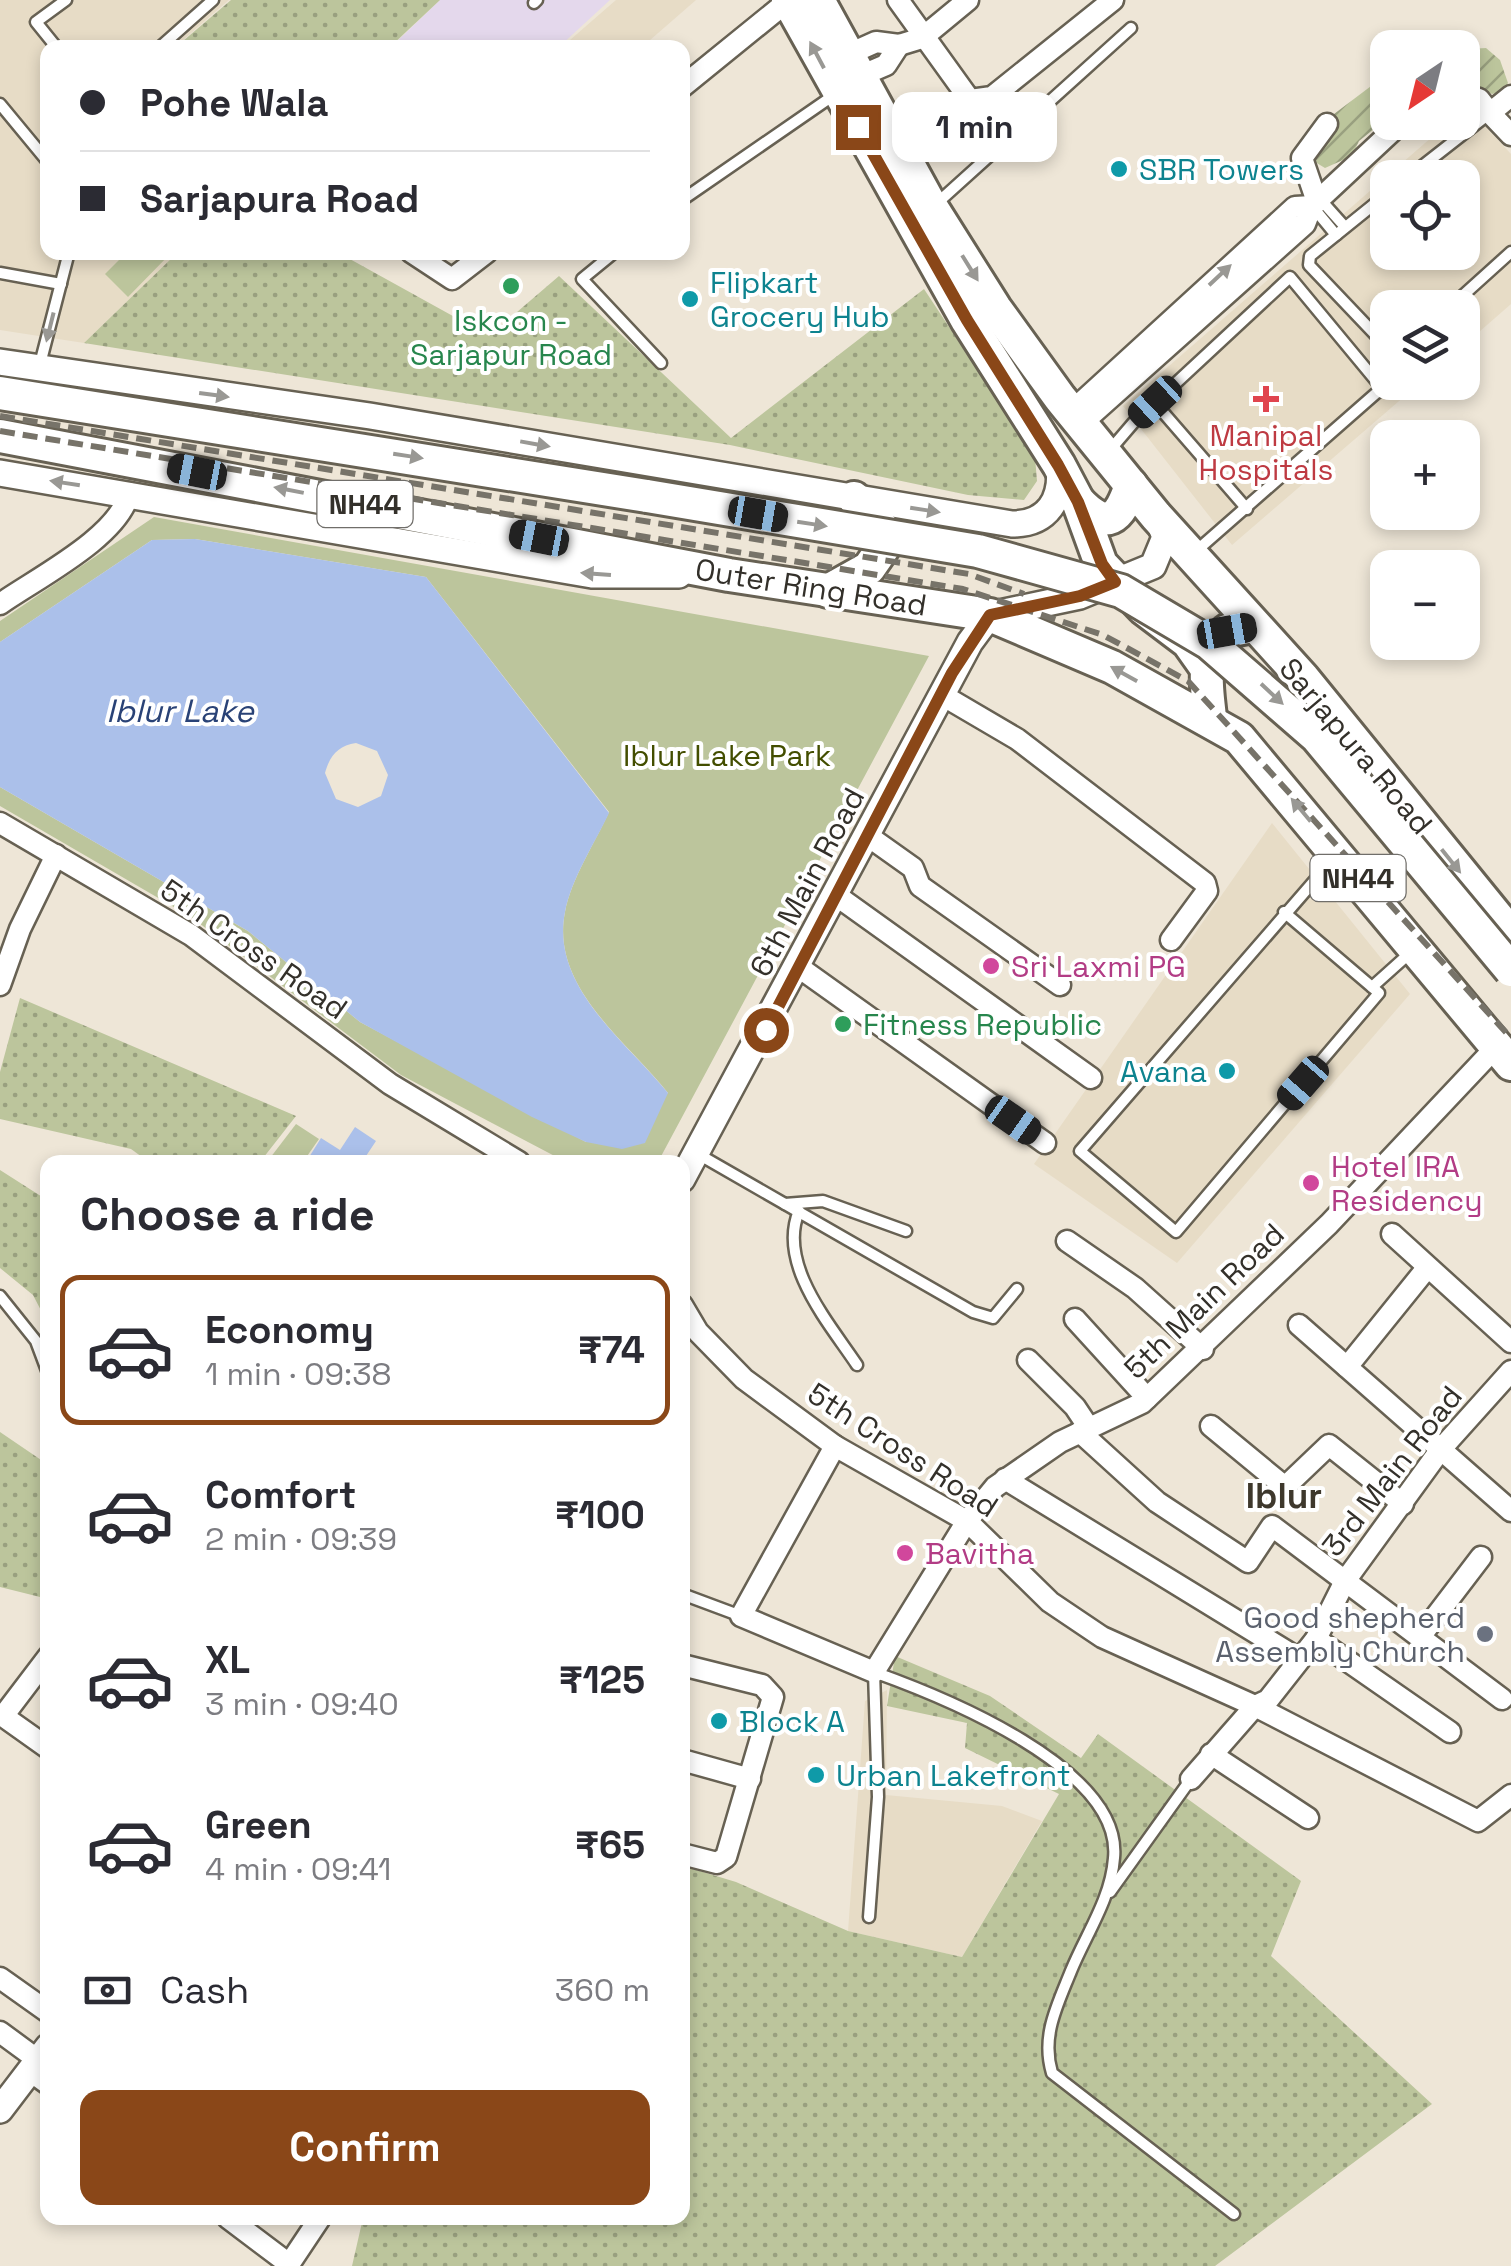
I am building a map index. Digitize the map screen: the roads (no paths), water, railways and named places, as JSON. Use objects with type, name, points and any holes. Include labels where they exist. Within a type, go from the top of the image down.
[{"type":"main road","points":[[788,0],[848,75],[995,308],[1131,485],[1121,513],[1114,518],[1098,516],[1078,502]]},
{"type":"main road","points":[[818,0],[848,75],[967,320],[1058,465],[1078,502],[1102,564],[1115,582],[1188,642],[1205,666],[1210,718]]},
{"type":"main road","name":"Outer Ring Road","points":[[0,393],[117,396],[647,496],[978,552],[1121,591],[1209,643],[1317,737],[1511,970]]},
{"type":"main road","name":"Outer Ring Road","points":[[0,436],[728,575],[990,615],[1112,667],[1210,718],[1239,738],[1504,1056]]},
{"type":"main road","name":"Sarjapura Road","points":[[1131,485],[1302,678],[1511,934]]},
{"type":"main road","points":[[828,591],[869,568],[885,545],[883,530],[854,498]]},
{"type":"main road","points":[[1205,666],[1227,631],[1252,626]]},
{"type":"street","points":[[690,80],[788,0]]},
{"type":"street","points":[[898,0],[970,100],[992,97],[1114,0]]},
{"type":"street","points":[[848,75],[876,42],[899,44],[922,38],[968,0]]},
{"type":"street","points":[[1490,113],[1511,96]]},
{"type":"street","points":[[1480,99],[1511,135]]},
{"type":"street","points":[[1316,202],[1302,158],[1326,124]]},
{"type":"street","points":[[1076,418],[1294,207],[1316,202],[1383,140]]},
{"type":"street","points":[[424,260],[452,279],[477,260]]},
{"type":"street","points":[[0,362],[39,369],[117,396],[370,416],[1026,524],[1046,515],[1054,505],[1059,492],[1058,465]]},
{"type":"street","points":[[0,473],[592,574],[728,575]]},
{"type":"street","points":[[0,604],[107,530],[125,510],[129,494]]},
{"type":"street","points":[[990,615],[1080,596],[1153,566],[1165,537],[1156,516]]},
{"type":"street","name":"6th Main Road","points":[[690,1166],[800,968],[942,695],[990,615]]},
{"type":"street","points":[[942,695],[1016,739],[1204,882],[1207,891],[1171,940]]},
{"type":"street","name":"5th Cross Road","points":[[0,823],[191,936],[390,1084],[507,1155]]},
{"type":"street","points":[[868,836],[912,868],[920,886],[1060,985]]},
{"type":"street","points":[[0,985],[20,929],[56,855]]},
{"type":"street","points":[[837,896],[1091,1078]]},
{"type":"street","points":[[800,968],[1045,1143]]},
{"type":"street","name":"5th Main Road","points":[[874,1672],[967,1520],[1006,1479],[1085,1430],[1148,1398],[1204,1349],[1504,1056]]},
{"type":"street","points":[[1392,1234],[1511,1342]]},
{"type":"street","points":[[1067,1241],[1134,1288],[1204,1349]]},
{"type":"street","points":[[1347,1367],[1427,1268]]},
{"type":"street","name":"5th Cross Road","points":[[690,1318],[698,1332],[744,1378],[836,1446],[967,1520],[1050,1602],[1102,1637],[1255,1706],[1478,1821],[1506,1807]]},
{"type":"street","points":[[1075,1319],[1148,1398]]},
{"type":"street","points":[[1300,1326],[1511,1510]]},
{"type":"street","points":[[1028,1360],[1075,1407],[1085,1430],[1157,1502],[1248,1562],[1272,1526],[1502,1699]]},
{"type":"street","name":"3rd Main Road","points":[[1191,1779],[1255,1706],[1268,1700],[1316,1639],[1345,1580],[1441,1449],[1511,1371]]},
{"type":"street","points":[[1211,1426],[1285,1487],[1329,1445],[1403,1504]]},
{"type":"street","points":[[836,1446],[742,1616],[874,1672]]},
{"type":"street","points":[[1006,1479],[1299,1658]]},
{"type":"street","points":[[1420,1638],[1481,1557]]},
{"type":"street","points":[[1316,1639],[1450,1732]]},
{"type":"street","points":[[690,1666],[770,1690],[772,1698],[722,1862],[690,1856]]},
{"type":"street","points":[[40,1667],[2,1714],[40,1742]]},
{"type":"street","points":[[1211,1754],[1308,1818]]},
{"type":"street","points":[[690,1762],[750,1779]]},
{"type":"street","points":[[0,1978],[40,2006]]},
{"type":"street","points":[[0,2032],[40,2065]]},
{"type":"street","points":[[0,2110],[40,2067]]},
{"type":"street","points":[[237,2225],[288,2265],[315,2225]]},
{"type":"lane","points":[[51,40],[36,22],[66,0]]},
{"type":"lane","points":[[168,40],[213,0]]},
{"type":"lane","points":[[932,208],[1130,28]]},
{"type":"lane","points":[[690,194],[848,75]]},
{"type":"lane","points":[[0,104],[40,152]]},
{"type":"lane","points":[[1480,120],[1490,113]]},
{"type":"lane","points":[[1429,160],[1453,140]]},
{"type":"lane","points":[[1316,202],[1341,231]]},
{"type":"lane","points":[[1370,208],[1310,256],[1311,272],[1370,330]]},
{"type":"lane","points":[[1470,290],[1511,252]]},
{"type":"lane","points":[[39,369],[67,260]]},
{"type":"lane","points":[[606,260],[582,279],[660,362]]},
{"type":"lane","points":[[0,273],[61,284]]},
{"type":"lane","points":[[1106,454],[1155,402],[1290,277],[1382,388],[1191,556]]},
{"type":"lane","points":[[1155,402],[1247,509]]},
{"type":"lane","points":[[1284,912],[1380,993],[1176,1232],[1080,1151],[1284,912],[1338,853]]},
{"type":"lane","points":[[1372,987],[1415,948]]},
{"type":"lane","points":[[698,1154],[973,1312],[993,1318],[1017,1288]]},
{"type":"lane","points":[[786,1204],[823,1201],[906,1232]]},
{"type":"lane","points":[[798,1211],[790,1231],[798,1264],[816,1303],[857,1365]]},
{"type":"lane","points":[[0,1296],[40,1352]]},
{"type":"lane","points":[[690,1597],[742,1616]]},
{"type":"lane","points":[[870,1916],[878,1797],[874,1672],[991,1722],[1066,1771],[1097,1806],[1112,1840],[1115,1856],[1105,1900]]},
{"type":"lane","points":[[1191,1779],[1105,1900],[1049,2025],[1046,2055],[1052,2073],[1234,2214]]},
{"type":"water","name":"Iblur Lake","points":[[195,539],[426,577],[609,813],[572,887],[563,939],[580,989],[613,1033],[668,1093],[645,1143],[622,1149],[586,1142],[532,1117],[360,1022],[248,931],[0,787],[0,642],[152,540]],"holes":[[[356,743],[377,751],[388,775],[381,796],[358,807],[336,799],[325,773],[336,752]]]},
{"type":"water","points":[[355,1127],[376,1141],[367,1155],[310,1155],[321,1138],[340,1150]]},
{"type":"railway","points":[[0,416],[969,574],[1024,594]]},
{"type":"railway","points":[[0,431],[963,589],[1103,635],[1188,681],[1511,1038]]},
{"type":"place","name":"SBR Towers","points":[[1119,169]]},
{"type":"place","name":"Iskcon - Sarjapur Road","points":[[511,286]]},
{"type":"place","name":"Flipkart Grocery Hub","points":[[690,299]]},
{"type":"place","name":"Manipal Hospitals","points":[[1266,399]]},
{"type":"place","name":"Sri Laxmi PG","points":[[991,966]]},
{"type":"place","name":"Fitness Republic","points":[[843,1024]]},
{"type":"place","name":"Avana","points":[[1227,1071]]},
{"type":"place","name":"Hotel IRA Residency","points":[[1311,1183]]},
{"type":"place","name":"Bavitha","points":[[905,1553]]},
{"type":"place","name":"Good shepherd Assembly Church","points":[[1485,1634]]},
{"type":"place","name":"Block A","points":[[719,1721]]},
{"type":"place","name":"Urban Lakefront","points":[[816,1775]]},
{"type":"district","name":"Iblur","points":[[1284,1496]]},
{"type":"park label","name":"Iblur Lake Park","points":[[727,755]]}]
